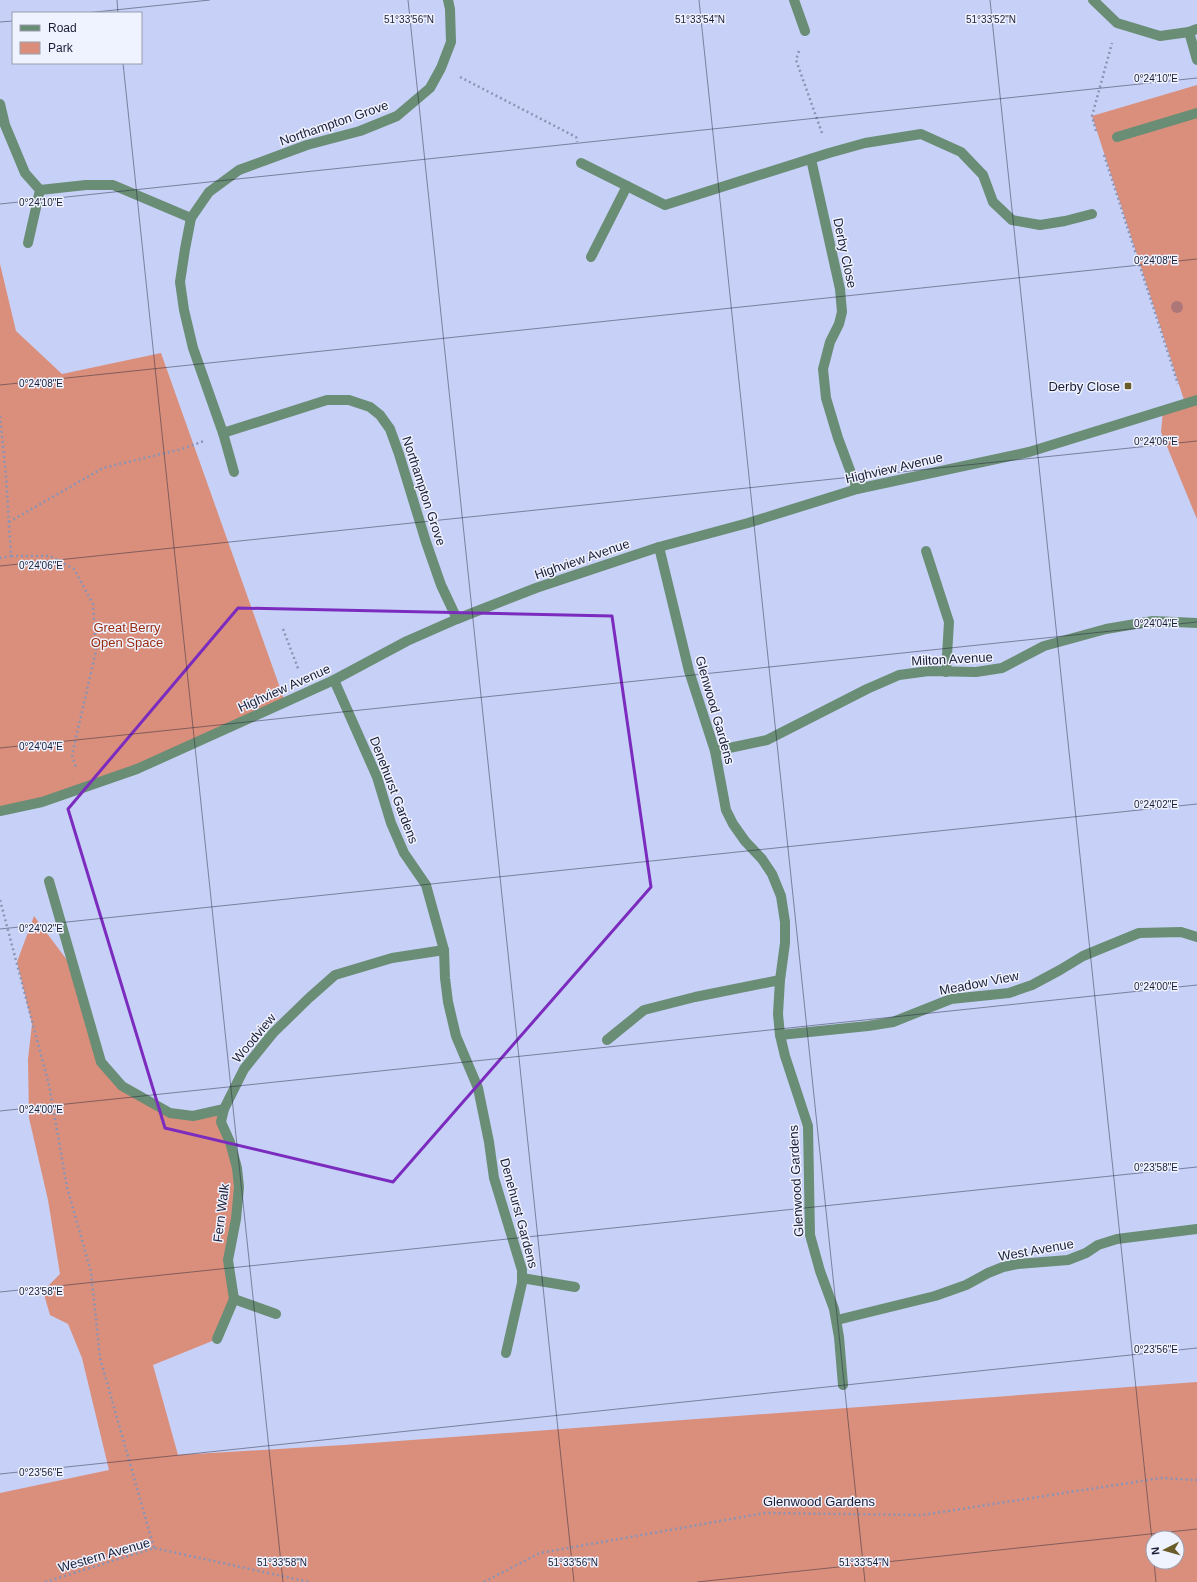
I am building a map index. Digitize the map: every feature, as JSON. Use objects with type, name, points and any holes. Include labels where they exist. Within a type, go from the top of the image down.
[{"type":"street","name":"Northampton Grove","points":[[234,472],[223,433],[193,348],[184,310],[180,282],[191,218],[209,192],[239,170],[308,145],[360,131],[397,116],[430,88],[441,68],[451,42],[450,9],[448,0]]},
{"type":"street","points":[[794,0],[805,31]]},
{"type":"street","points":[[1094,0],[1117,23],[1160,36],[1193,30],[1197,60]]},
{"type":"street","points":[[0,104],[4,125],[25,173],[40,190]]},
{"type":"street","points":[[1117,137],[1197,113]]},
{"type":"street","points":[[581,163],[665,205],[865,143],[921,134],[961,152],[982,175],[993,202],[1012,220],[1040,225],[1065,221],[1092,214]]},
{"type":"street","name":"Derby Close","points":[[812,159],[840,289],[842,312],[839,324],[830,342],[823,369],[826,398],[838,438],[857,489]]},
{"type":"street","points":[[40,190],[86,185],[112,185],[191,218]]},
{"type":"street","points":[[591,257],[627,186]]},
{"type":"street","points":[[28,243],[40,190]]},
{"type":"street","name":"Northampton Grove","points":[[223,433],[327,400],[349,400],[370,407],[380,415],[390,429],[441,585],[457,619]]},
{"type":"street","name":"Highview Avenue","points":[[0,810],[42,802],[137,769],[334,680],[407,642],[457,619],[536,588],[659,547],[748,523],[857,489],[1029,452],[1197,400]]},
{"type":"street","name":"Glenwood Gardens","points":[[659,547],[689,671],[715,750],[726,810],[741,836],[762,859],[772,874],[780,896],[785,922],[785,943],[780,980],[778,1014],[780,1035],[785,1056],[808,1126],[810,1235],[820,1271],[837,1320],[840,1338],[843,1384]]},
{"type":"street","points":[[926,551],[949,622],[946,672]]},
{"type":"street","name":"Milton Avenue","points":[[715,750],[767,740],[867,689],[899,675],[929,671],[976,672],[1002,668],[1044,646],[1106,629],[1153,621],[1197,623]]},
{"type":"street","name":"Denehurst Gardens","points":[[334,680],[377,777],[391,822],[404,852],[426,885],[444,950],[445,978],[448,1002],[453,1023],[459,1043],[478,1088],[494,1178],[522,1270],[522,1278],[506,1353]]},
{"type":"street","points":[[49,881],[101,1062],[122,1086],[170,1113],[193,1116],[224,1109]]},
{"type":"street","name":"Meadow View","points":[[780,1035],[893,1022],[951,999],[1009,993],[1032,985],[1083,956],[1139,933],[1181,932],[1197,937]]},
{"type":"street","name":"Woodview","points":[[224,1109],[244,1069],[273,1033],[335,975],[392,958],[444,950]]},
{"type":"street","points":[[607,1040],[644,1010],[780,980]]},
{"type":"street","name":"Fern Walk","points":[[224,1109],[221,1122],[232,1148],[237,1168],[239,1187],[236,1219],[228,1260],[234,1299]]},
{"type":"street","name":"West Avenue","points":[[837,1320],[935,1296],[966,1285],[988,1273],[1004,1267],[1018,1264],[1068,1260],[1086,1254],[1098,1245],[1117,1239],[1197,1229]]},
{"type":"street","name":"Denehurst Gardens","points":[[522,1278],[575,1287]]},
{"type":"street","points":[[217,1339],[234,1299],[276,1314]]},
{"type":"path","points":[[1096,131],[1092,116],[1117,23]]},
{"type":"path","points":[[805,31],[796,60],[829,153]]},
{"type":"path","points":[[441,68],[576,137],[581,163]]},
{"type":"path","points":[[1104,154],[1185,403]]},
{"type":"path","points":[[0,416],[6,476],[11,556]]},
{"type":"path","points":[[9,522],[103,468],[182,449],[223,433]]},
{"type":"path","points":[[0,558],[11,556],[50,556],[74,569],[93,604],[96,651],[72,755],[78,775],[90,785]]},
{"type":"path","points":[[283,629],[307,692]]},
{"type":"path","points":[[0,900],[49,1086],[67,1187],[91,1272],[100,1358],[154,1548]]},
{"type":"path","name":"Glenwood Gardens","points":[[484,1582],[540,1553],[765,1513],[922,1515],[1161,1478],[1197,1480]]},
{"type":"path","name":"Western Avenue","points":[[45,1582],[154,1548],[310,1582]]},
{"type":"highlighted area","points":[[238,608],[612,616],[651,887],[393,1182],[165,1128],[68,809]]},
{"type":"green space","points":[[1197,85],[1197,519],[1161,432],[1163,411],[1185,403],[1092,116]]},
{"type":"green space","name":"Great Berry Open Space","points":[[0,264],[16,331],[62,374],[161,353],[285,702],[137,769],[0,810]]},
{"type":"green space","points":[[34,916],[73,968],[101,1062],[122,1086],[170,1113],[224,1109],[221,1122],[237,1168],[230,1251],[234,1299],[217,1339],[153,1365],[178,1455],[344,1445],[1197,1382],[1197,1582],[0,1582],[0,1493],[109,1470],[82,1358],[68,1324],[50,1315],[43,1291],[60,1274],[48,1200],[29,1118],[28,1059],[32,1024],[17,962]]},
{"type":"place","name":"Derby Close","points":[[1128,386]]}]
